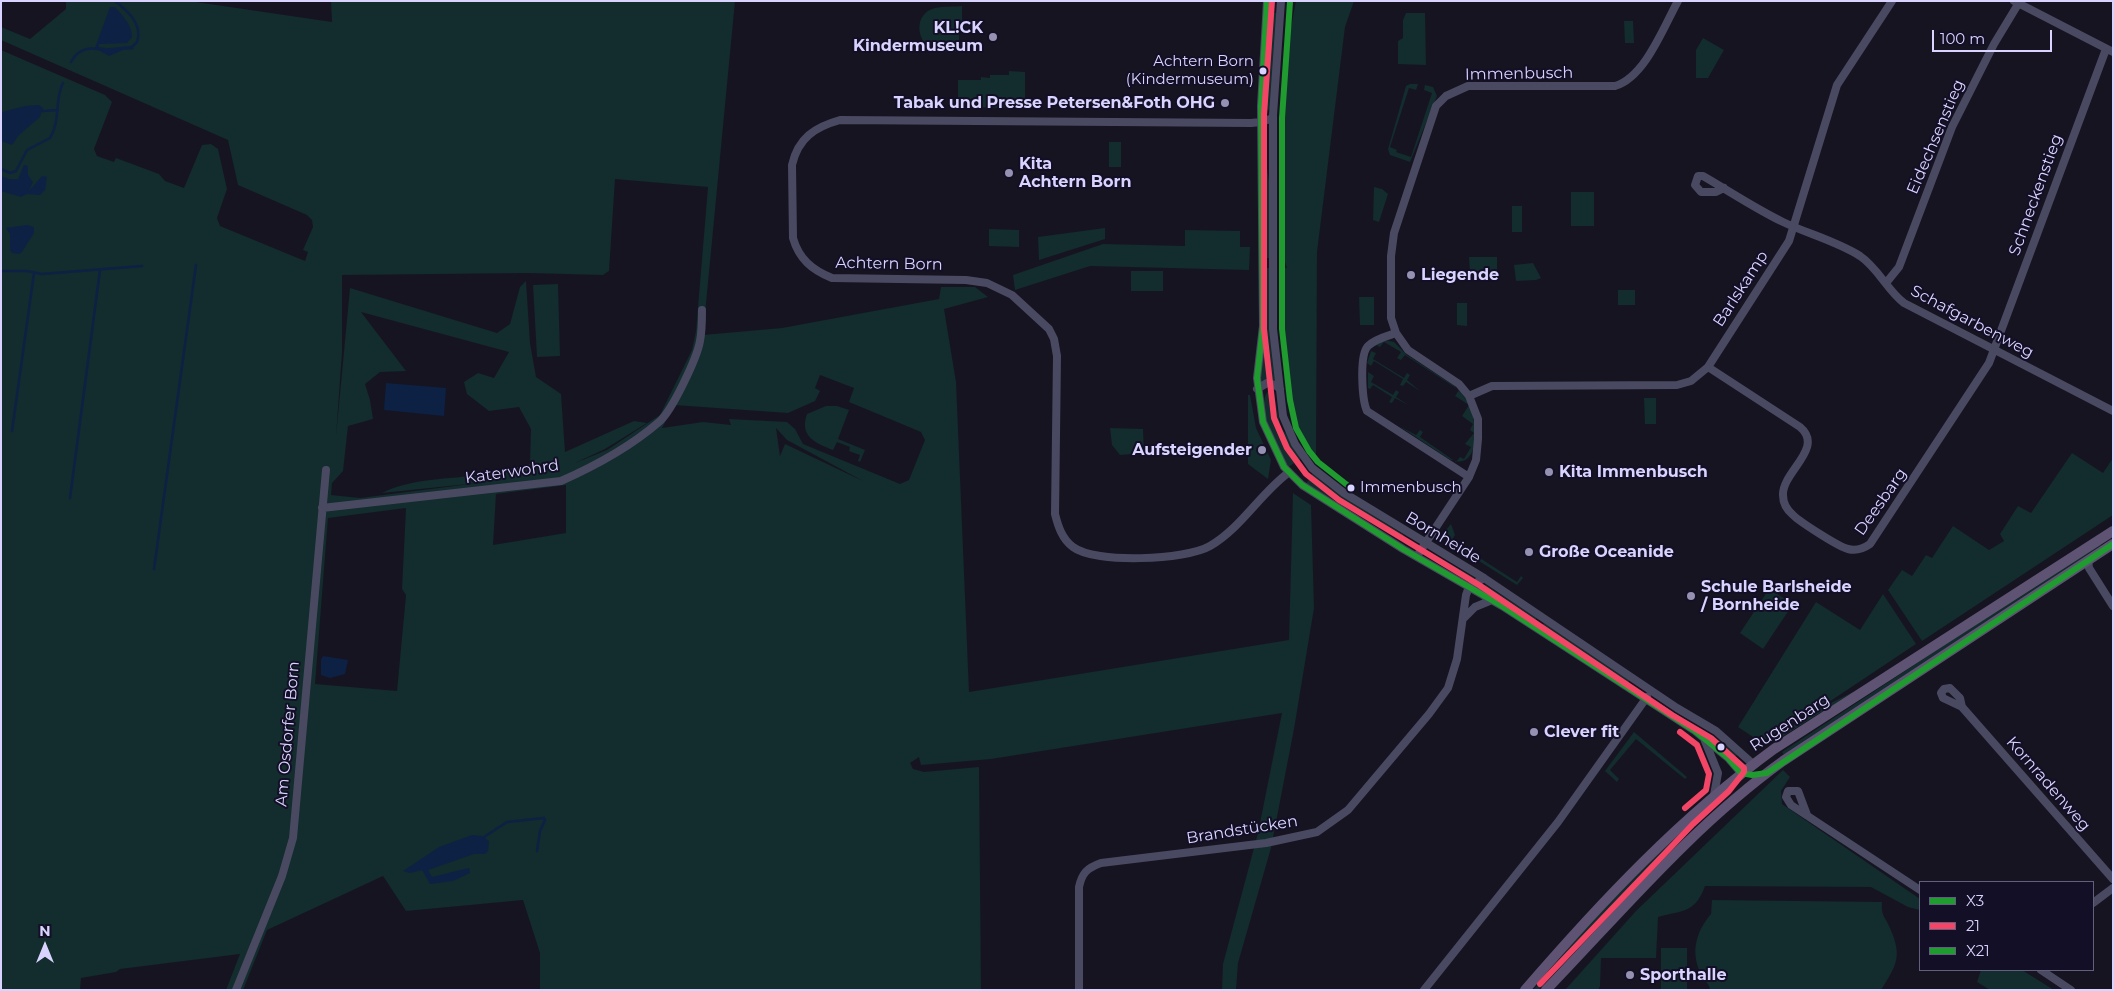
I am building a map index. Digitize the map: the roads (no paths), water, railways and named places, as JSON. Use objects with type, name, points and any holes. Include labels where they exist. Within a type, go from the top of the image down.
[{"type":"main road","name":"Rugenbarg","points":[[1525,990],[1644,861],[1714,795],[1741,773],[2113,531]]},
{"type":"main road","name":"Rugenbarg","points":[[1546,990],[1699,830],[1735,797],[1767,772],[2113,544]]},
{"type":"main road","points":[[1735,797],[1752,775],[1753,764]]},
{"type":"main road","points":[[1741,773],[1752,775],[1767,772]]},
{"type":"street","name":"Bornheide","points":[[1267,1],[1261,122],[1263,326],[1257,364],[1257,389],[1263,422],[1270,441],[1288,472],[1302,485],[1492,600],[1645,699],[1704,739],[1728,758],[1741,773]]},
{"type":"street","name":"Bornheide","points":[[1281,1],[1273,118],[1273,329],[1283,416],[1288,431],[1302,456],[1312,468],[1344,493],[1425,544],[1484,578],[1721,735],[1753,764]]},
{"type":"street","name":"Immenbusch","points":[[1417,556],[1469,477],[1476,460],[1478,426],[1476,411],[1469,396],[1458,384],[1408,350],[1396,333],[1391,318],[1391,256],[1394,233],[1436,106],[1446,96],[1468,86],[1615,86],[1623,84],[1638,72],[1678,1]]},
{"type":"street","name":"Barlskamp","points":[[1469,396],[1492,386],[1677,385],[1691,381],[1708,367],[1789,241],[1837,85],[1892,1]]},
{"type":"street","points":[[2017,2],[2110,50]]},
{"type":"street","name":"Eidechsenstieg","points":[[1886,283],[1899,267],[1952,126],[2017,2]]},
{"type":"street","name":"Schneckenstieg","points":[[1994,351],[2110,50]]},
{"type":"street","name":"Achtern Born","points":[[1273,118],[1261,122],[840,120],[816,128],[806,137],[794,155],[792,165],[793,238],[796,248],[807,264],[818,272],[832,278],[966,280],[987,283],[1012,295],[1049,329],[1057,356],[1055,514],[1064,537],[1071,547],[1082,553],[1099,557],[1177,557],[1200,551],[1221,538],[1288,472]]},
{"type":"street","points":[[1261,122],[1274,172]]},
{"type":"street","name":"Schafgarbenweg","points":[[1724,188],[1795,226],[1860,256],[1904,303],[1994,351],[2112,408]]},
{"type":"street","name":"Katerwohrd","points":[[322,508],[561,482],[586,470],[626,446],[659,422],[665,415],[686,378],[700,342],[702,310]]},
{"type":"street","points":[[1396,333],[1369,345],[1365,351],[1363,390],[1367,411],[1469,477]]},
{"type":"street","name":"Deesbarg","points":[[1708,367],[1804,430],[1808,439],[1807,450],[1785,484],[1783,495],[1785,506],[1793,516],[1839,545],[1856,550],[1866,547],[1874,541],[1988,367],[1994,351]]},
{"type":"street","points":[[1257,389],[1263,384],[1271,383],[1280,389]]},
{"type":"street","name":"Am Osdorfer Born","points":[[236,990],[282,876],[293,838],[326,470]]},
{"type":"street","points":[[2088,560],[2089,568],[2113,606]]},
{"type":"street","points":[[1469,587],[1484,578]]},
{"type":"street","name":"Brandstücken","points":[[1079,990],[1079,887],[1082,876],[1090,867],[1118,861],[1266,843],[1317,832],[1348,810],[1429,714],[1448,688],[1457,659],[1465,601],[1469,587]]},
{"type":"street","points":[[1464,618],[1475,607],[1492,600]]},
{"type":"street","points":[[1424,990],[1558,822],[1652,691]]},
{"type":"street","name":"Kornradenweg","points":[[1962,707],[2113,879]]},
{"type":"street","points":[[1704,739],[1718,773],[1714,795]]},
{"type":"street","points":[[1807,815],[1919,889]]},
{"type":"street","points":[[2094,902],[2113,888]]},
{"type":"street","points":[[2042,971],[2071,990]]},
{"type":"water","points":[[110,7],[115,7],[124,17],[129,25],[132,37],[127,43],[99,44],[99,47],[132,46],[134,49],[123,50],[109,56],[95,48]]},
{"type":"water","points":[[39,105],[43,108],[40,117],[19,135],[12,145],[1,141],[2,112],[25,106]]},
{"type":"water","points":[[24,165],[28,166],[28,175],[33,182],[29,191],[42,176],[47,177],[45,190],[40,195],[27,194],[21,197],[1,191],[1,176],[9,179],[18,179]]},
{"type":"water","points":[[27,225],[34,227],[34,233],[22,252],[19,254],[12,253],[10,250],[10,234],[6,228]]},
{"type":"water","points":[[386,383],[446,388],[444,416],[384,410]]},
{"type":"water","points":[[323,656],[348,660],[345,674],[330,678],[321,675],[321,660]]},
{"type":"water","points":[[472,835],[482,836],[489,841],[488,851],[485,854],[474,854],[428,870],[432,877],[469,868],[470,873],[453,881],[430,884],[422,870],[410,873],[403,871],[439,847]]},
{"type":"waterway","points":[[115,1],[125,9],[136,24],[138,30],[137,42],[131,48]]},
{"type":"waterway","points":[[71,62],[82,51],[98,49]]},
{"type":"waterway","points":[[1,169],[10,173],[16,171],[27,150],[50,138],[55,125],[60,90],[63,83]]},
{"type":"waterway","points":[[43,111],[58,110]]},
{"type":"waterway","points":[[154,569],[196,265]]},
{"type":"waterway","points":[[1,271],[27,271],[42,274],[142,266]]},
{"type":"waterway","points":[[70,498],[100,270]]},
{"type":"waterway","points":[[12,431],[34,273]]},
{"type":"waterway","points":[[484,837],[507,822],[544,818],[537,851]]},
{"type":"place","name":"KL!CK Kindermuseum","points":[[993,37]]},
{"type":"place","name":"Achtern Born (Kindermuseum)","points":[[1263,71]]},
{"type":"place","name":"Tabak und Presse Petersen&Foth OHG","points":[[1225,103]]},
{"type":"place","name":"Kita Achtern Born","points":[[1009,173]]},
{"type":"place","name":"Liegende","points":[[1411,275]]},
{"type":"place","name":"Aufsteigender","points":[[1262,450]]},
{"type":"place","name":"Kita Immenbusch","points":[[1549,472]]},
{"type":"place","name":"Immenbusch","points":[[1351,488]]},
{"type":"place","name":"Große Oceanide","points":[[1529,552]]},
{"type":"place","name":"Schule Barlsheide / Bornheide","points":[[1691,596]]},
{"type":"place","name":"Clever fit","points":[[1534,732]]},
{"type":"place","name":"Sporthalle","points":[[1630,975]]}]
